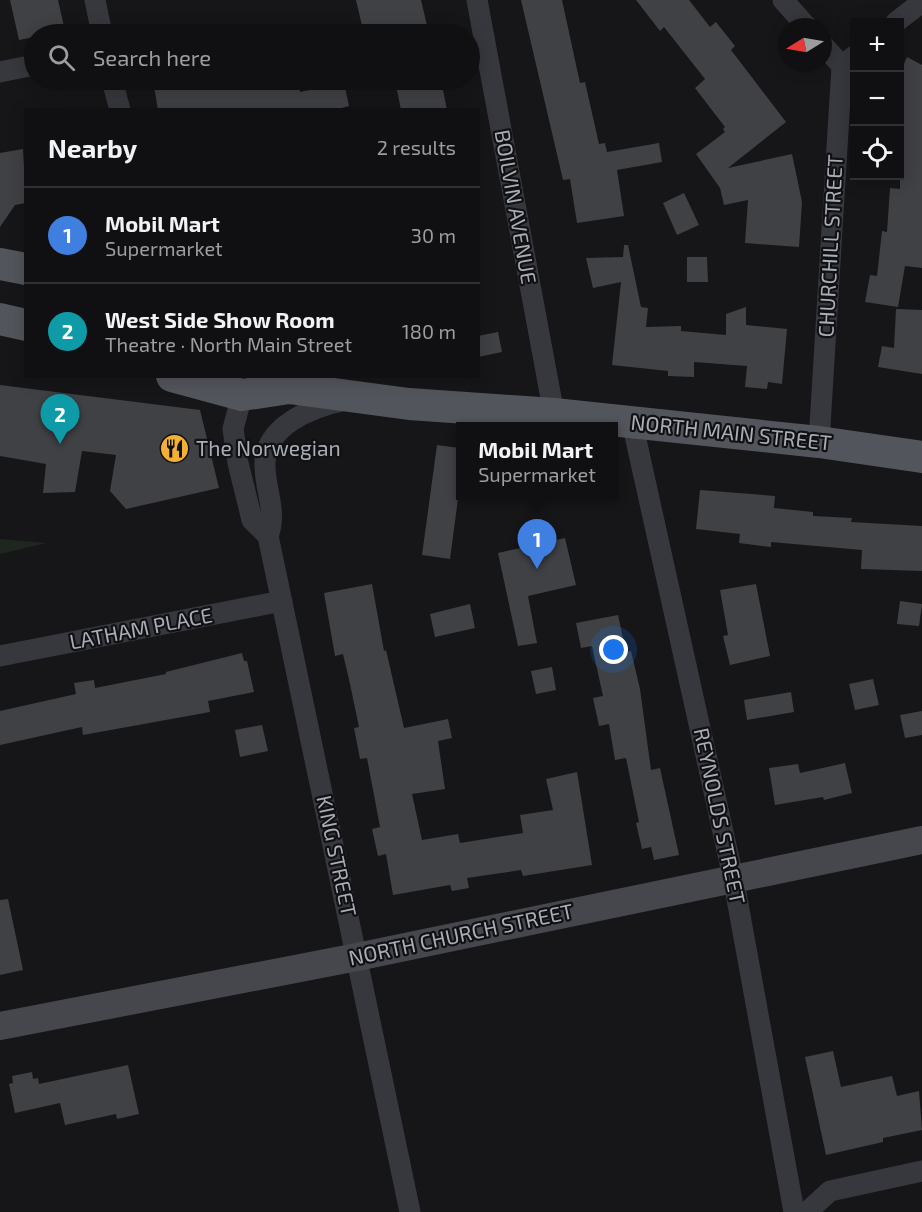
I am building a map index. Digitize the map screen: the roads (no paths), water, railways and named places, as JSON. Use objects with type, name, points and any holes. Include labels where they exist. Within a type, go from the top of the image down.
[{"type":"main road","points":[[0,264],[24,269]]},
{"type":"main road","points":[[0,319],[24,325]]},
{"type":"main road","name":"NORTH MAIN STREET","points":[[178,378],[242,395],[283,382],[409,404],[632,422],[819,442],[922,457]]},
{"type":"street","points":[[95,0],[100,24]]},
{"type":"street","name":"BOILVIN AVENUE","points":[[477,0],[554,414]]},
{"type":"street","points":[[783,0],[799,18]]},
{"type":"street","points":[[901,18],[922,2]]},
{"type":"street","points":[[832,51],[848,61]]},
{"type":"street","name":"CHURCHILL STREET","points":[[819,442],[848,61]]},
{"type":"street","points":[[0,72],[24,66]]},
{"type":"street","points":[[115,90],[119,108]]},
{"type":"street","name":"KING STREET","points":[[242,395],[233,429],[238,463],[252,520],[268,536],[410,1212]]},
{"type":"street","name":"KING STREET","points":[[268,536],[274,522],[265,468],[269,443],[291,420],[359,397]]},
{"type":"street","name":"REYNOLDS STREET","points":[[632,422],[733,877],[794,1212]]},
{"type":"street","name":"LATHAM PLACE","points":[[0,656],[282,602]]},
{"type":"street","name":"NORTH CHURCH STREET","points":[[0,1026],[357,957],[733,877],[922,840]]},
{"type":"street","points":[[807,1212],[830,1191],[922,1171]]},
{"type":"place","name":"West Side Show Room","points":[[60,444]]},
{"type":"place","name":"The Norwegian","points":[[175,449]]},
{"type":"place","name":"Mobil Mart","points":[[537,569]]}]
